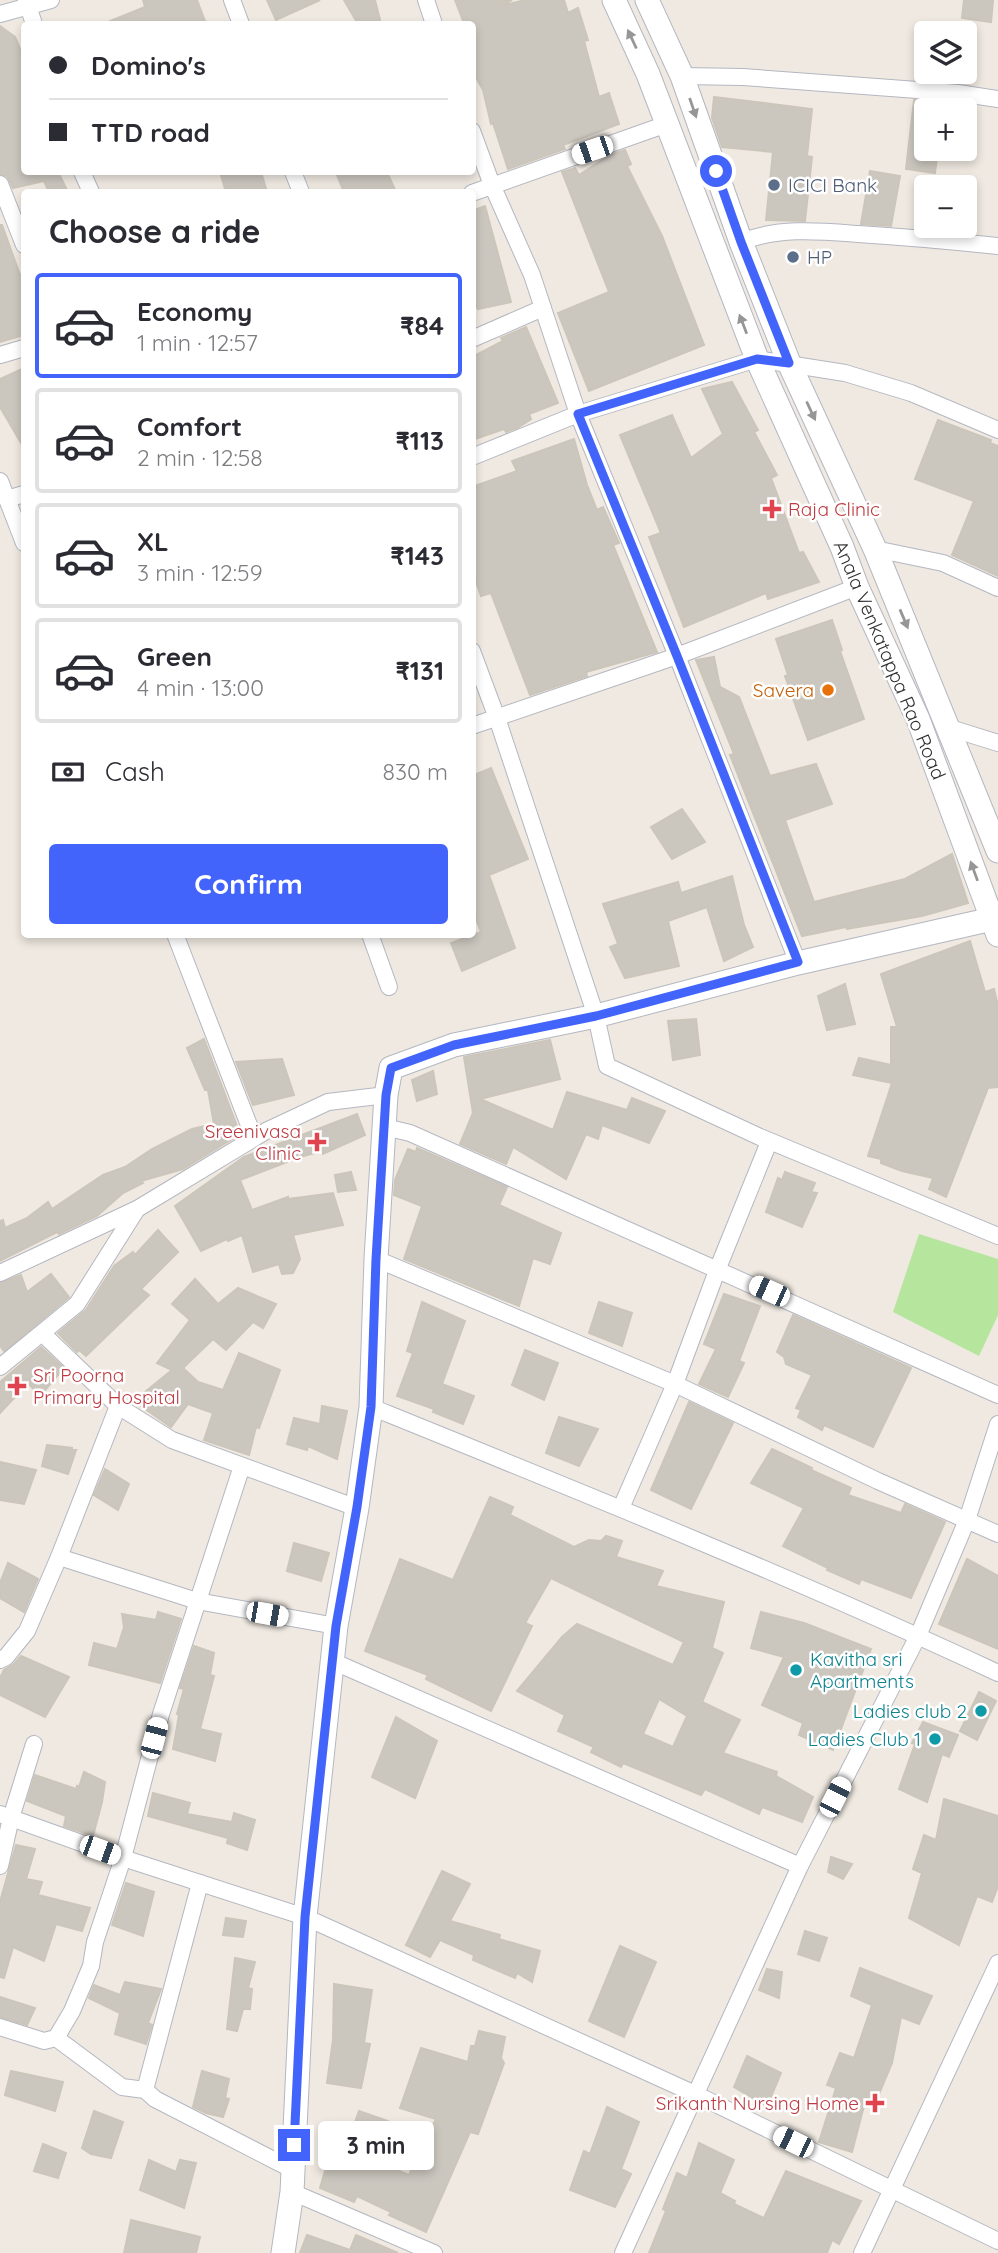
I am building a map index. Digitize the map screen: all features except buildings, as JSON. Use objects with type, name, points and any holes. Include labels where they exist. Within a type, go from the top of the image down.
[{"type":"main road","name":"Anala Venkatappa Rao Road","points":[[614,0],[648,74],[757,359],[918,719],[996,924]]},
{"type":"main road","name":"Anala Venkatappa Rao Road","points":[[647,0],[682,76],[741,242],[789,363],[875,549],[998,851]]},
{"type":"main road","points":[[283,2253],[292,2181],[305,1917],[336,1626],[371,1407],[376,1259],[386,1095],[391,1068],[454,1045],[596,1016],[798,962],[996,924]]},
{"type":"street","points":[[0,14],[28,3],[51,0]]},
{"type":"street","points":[[232,0],[239,21]]},
{"type":"street","points":[[426,0],[433,21]]},
{"type":"street","points":[[28,3],[33,21]]},
{"type":"street","points":[[682,76],[770,79],[958,93],[998,99]]},
{"type":"street","points":[[476,191],[667,124]]},
{"type":"street","points":[[476,142],[532,275],[578,414],[798,962]]},
{"type":"street","points":[[0,184],[21,237]]},
{"type":"street","points":[[741,242],[752,237],[803,230],[998,246]]},
{"type":"street","points":[[476,337],[543,308]]},
{"type":"street","points":[[0,355],[21,349]]},
{"type":"street","points":[[476,455],[578,414],[757,359],[845,373],[911,394],[998,430]]},
{"type":"street","points":[[0,481],[21,535]]},
{"type":"street","points":[[7,499],[21,495]]},
{"type":"street","points":[[875,549],[943,564],[998,588]]},
{"type":"street","points":[[476,725],[677,656],[857,587]]},
{"type":"street","points":[[476,662],[596,1016],[607,1066],[769,1142],[998,1236]]},
{"type":"street","points":[[950,728],[998,743]]},
{"type":"street","points":[[177,938],[254,1138]]},
{"type":"street","points":[[371,938],[389,987]]},
{"type":"street","points":[[0,1273],[137,1209],[254,1138],[328,1102],[386,1095]]},
{"type":"street","points":[[385,1127],[411,1133],[998,1395]]},
{"type":"street","points":[[621,1508],[675,1384],[769,1142]]},
{"type":"street","points":[[0,1367],[77,1304],[137,1209]]},
{"type":"street","points":[[376,1259],[675,1384],[878,1481],[998,1534]]},
{"type":"street","points":[[42,1333],[118,1406],[172,1440],[357,1507]]},
{"type":"street","points":[[0,1660],[6,1657],[27,1631],[118,1406]]},
{"type":"street","points":[[371,1407],[621,1508],[998,1673]]},
{"type":"street","points":[[623,2253],[800,1866],[918,1636],[967,1520],[998,1424]]},
{"type":"street","points":[[0,2026],[44,2041],[56,2038],[72,2011],[91,1966],[95,1942],[123,1858],[160,1714],[242,1466]]},
{"type":"street","points":[[59,1557],[197,1601],[336,1626]]},
{"type":"street","points":[[332,1661],[800,1866]]},
{"type":"street","points":[[0,1866],[5,1816],[34,1744]]},
{"type":"street","points":[[5,1816],[123,1858],[305,1917],[695,2094],[998,2241]]},
{"type":"street","points":[[145,2090],[200,1883]]},
{"type":"street","points":[[862,2253],[998,1963]]},
{"type":"street","points":[[56,2038],[122,2087],[145,2090],[155,2099],[292,2181],[434,2253]]},
{"type":"green space","points":[[919,1234],[998,1259],[998,1315],[979,1356],[893,1312]]},
{"type":"place","name":"ICICI Bank","points":[[774,185]]},
{"type":"place","name":"HP","points":[[793,257]]},
{"type":"place","name":"Raja Clinic","points":[[772,509]]},
{"type":"place","name":"Savera","points":[[828,690]]},
{"type":"place","name":"Sreenivasa Clinic","points":[[317,1142]]},
{"type":"place","name":"Sri Poorna Primary Hospital","points":[[17,1386]]},
{"type":"place","name":"Kavitha sri Apartments","points":[[796,1670]]},
{"type":"place","name":"Ladies club 2","points":[[981,1711]]},
{"type":"place","name":"Ladies Club 1","points":[[935,1739]]},
{"type":"place","name":"Srikanth Nursing Home","points":[[875,2103]]},
{"type":"route","points":[[294,2145],[305,1917],[336,1626],[371,1407],[376,1259],[386,1095],[391,1068],[454,1045],[596,1016],[798,962],[578,414],[757,359],[789,363],[716,171]]}]
